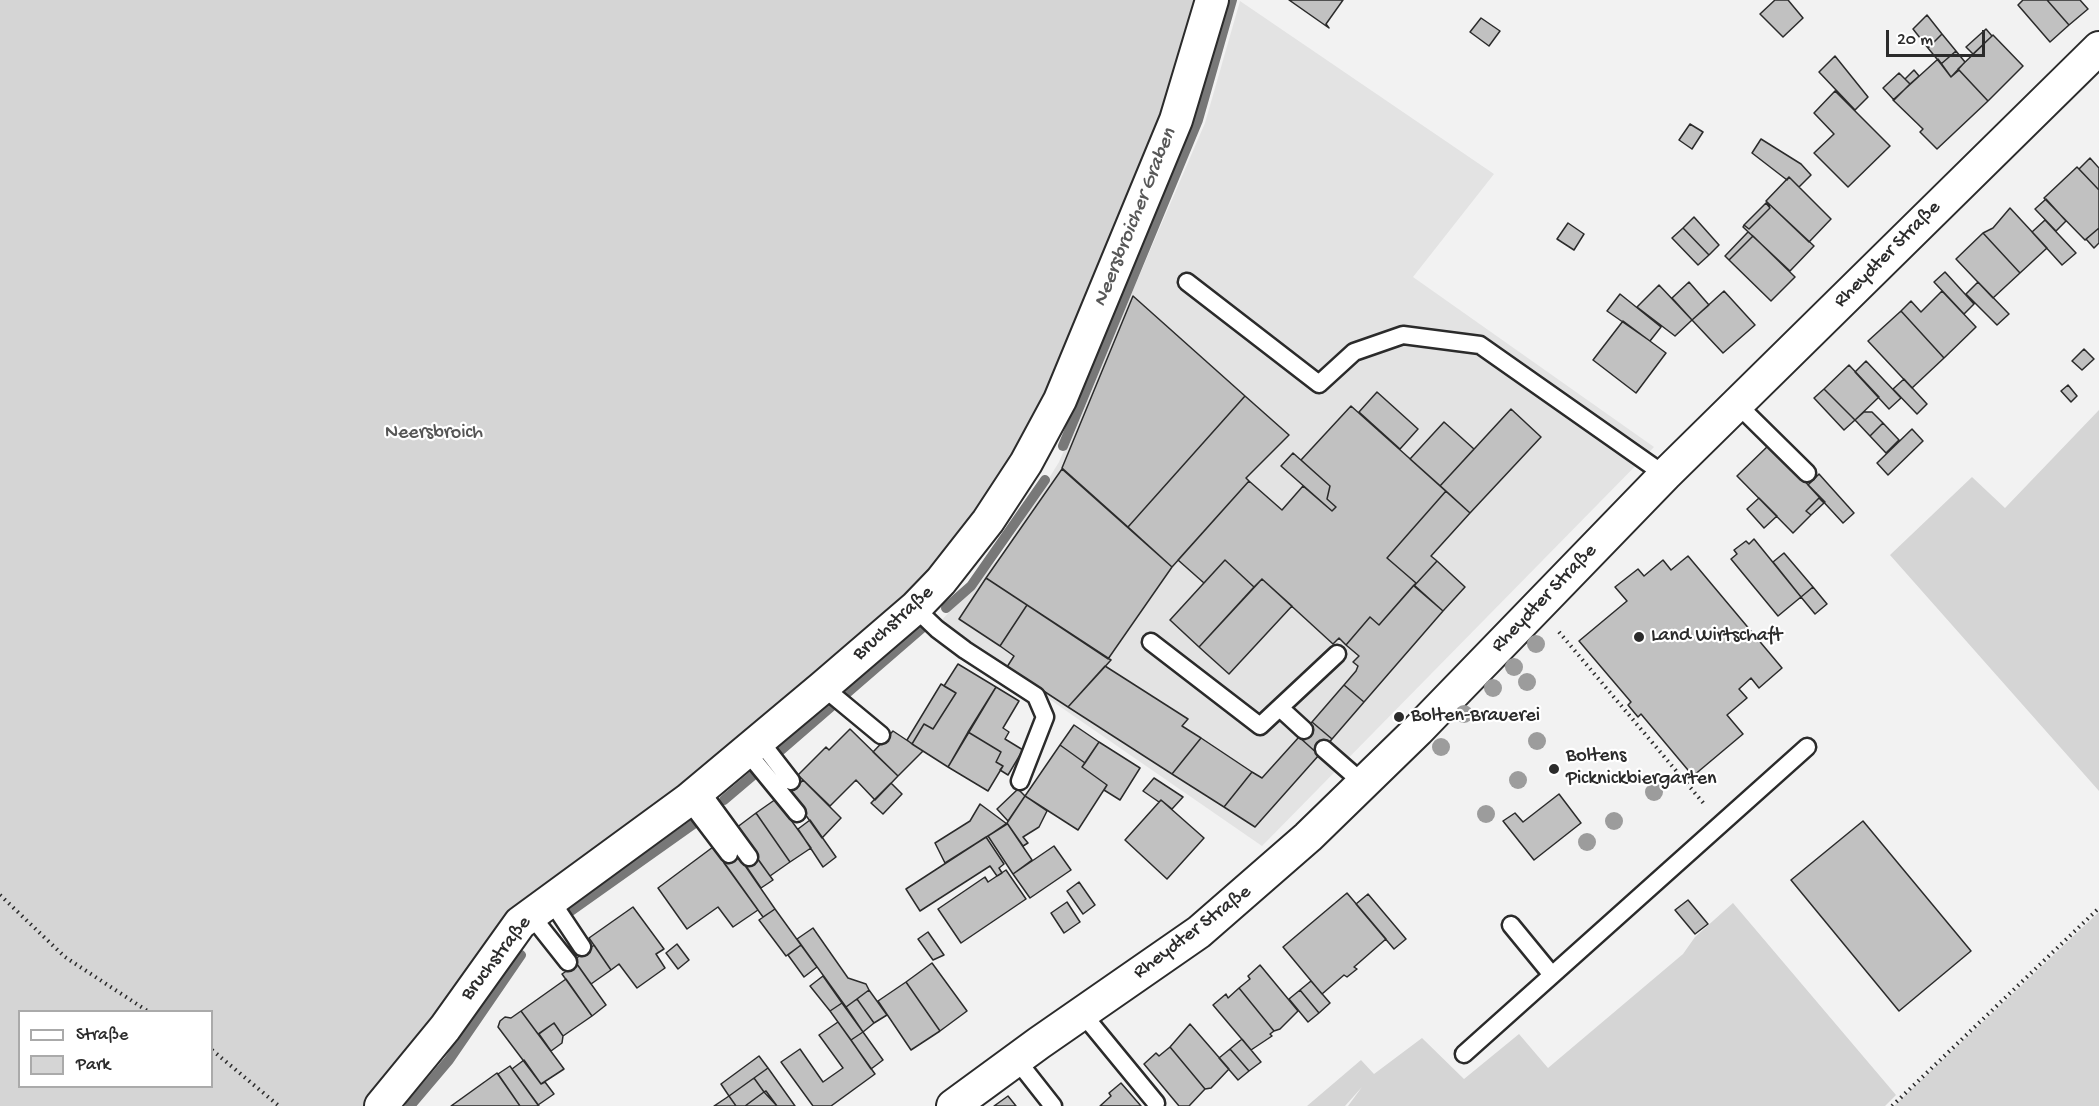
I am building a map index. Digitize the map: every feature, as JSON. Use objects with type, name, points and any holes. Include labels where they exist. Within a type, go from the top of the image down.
[{"type":"street","name":"Bruchstraße","points":[[381,1106],[445,1028],[512,932],[544,917],[763,758],[925,618],[941,581],[988,521],[1026,463],[1060,400],[1176,120],[1212,0]]},
{"type":"street","name":"Rheydter Straße","points":[[953,1106],[1226,911],[1364,784],[1665,475],[2099,48]]},
{"type":"lane","points":[[1187,282],[1319,384],[1354,352],[1403,335],[1480,345],[1665,475]]},
{"type":"lane","points":[[1737,405],[1807,473]]},
{"type":"lane","points":[[925,618],[1036,696],[1045,717],[1020,781]]},
{"type":"lane","points":[[1151,642],[1260,726],[1337,654]]},
{"type":"lane","points":[[834,697],[881,735]]},
{"type":"lane","points":[[1280,708],[1305,730]]},
{"type":"lane","points":[[1464,1054],[1807,747]]},
{"type":"lane","points":[[1324,748],[1364,784]]},
{"type":"lane","points":[[763,758],[791,781]]},
{"type":"lane","points":[[763,758],[796,813]]},
{"type":"lane","points":[[703,803],[706,825],[729,854]]},
{"type":"lane","points":[[703,803],[749,857]]},
{"type":"lane","points":[[544,917],[568,925],[582,947]]},
{"type":"lane","points":[[544,917],[568,963]]},
{"type":"lane","points":[[1511,925],[1552,975]]},
{"type":"lane","points":[[1082,1013],[1156,1103]]},
{"type":"lane","points":[[1016,1059],[1053,1106]]},
{"type":"path","points":[[1537,606],[1721,825]]},
{"type":"path","points":[[0,895],[66,957],[147,1010]]},
{"type":"path","points":[[1892,1106],[2099,908]]},
{"type":"path","points":[[213,1051],[279,1106]]},
{"type":"shaded area","points":[[1240,1],[1494,174],[1413,277],[1654,447],[1262,846],[939,623],[1001,556],[1059,462],[1205,123]]},
{"type":"green space","name":"Neersbroich","points":[[0,0],[1202,0],[1170,109],[1024,449],[946,566],[734,752],[520,909],[370,1106],[0,1106]]},
{"type":"green space","points":[[2099,410],[2099,791],[1890,555],[1972,477],[2005,508]]},
{"type":"green space","points":[[1733,903],[1896,1095],[1885,1106],[1348,1106],[1362,1087],[1345,1106],[1307,1106],[1361,1060],[1374,1074],[1422,1038],[1464,1079],[1519,1034],[1548,1068],[1683,954],[1695,937]]},
{"type":"green space","points":[[2099,912],[2099,1106],[1894,1106]]},
{"type":"building","points":[[1289,0],[1343,0],[1326,24],[1329,28]]},
{"type":"building","points":[[1775,0],[1788,0],[1803,18],[1783,37],[1760,14]]},
{"type":"building","points":[[2023,0],[2047,0],[2069,25],[2050,42],[2018,5]]},
{"type":"building","points":[[2047,0],[2080,0],[2088,9],[2069,25]]},
{"type":"building","points":[[1927,15],[1942,34],[1928,48],[1913,29]]},
{"type":"building","points":[[1481,18],[1500,31],[1489,46],[1470,32]]},
{"type":"building","points":[[1986,29],[1992,36],[1973,54],[1966,47]]},
{"type":"building","points":[[1942,34],[1956,51],[1941,64],[1928,48]]},
{"type":"building","points":[[1993,35],[2023,66],[1988,101],[1958,69]]},
{"type":"building","points":[[1956,51],[1965,62],[1951,77],[1941,64]]},
{"type":"building","points":[[1835,56],[1868,97],[1855,110],[1819,72]]},
{"type":"building","points":[[1938,59],[1951,77],[1959,70],[1988,101],[1937,149],[1920,132],[1923,129],[1893,100]]},
{"type":"building","points":[[1914,70],[1919,76],[1910,84],[1905,79]]},
{"type":"building","points":[[1899,73],[1910,84],[1894,100],[1883,88]]},
{"type":"building","points":[[1835,91],[1890,146],[1848,187],[1814,153],[1834,134],[1814,113]]},
{"type":"building","points":[[1690,124],[1703,132],[1692,149],[1679,140]]},
{"type":"building","points":[[1761,139],[1801,164],[1811,175],[1799,187],[1789,177],[1787,180],[1752,153]]},
{"type":"building","points":[[2090,158],[2099,168],[2099,190],[2079,169]]},
{"type":"building","points":[[2077,167],[2099,190],[2099,228],[2085,240],[2044,198]]},
{"type":"building","points":[[1789,177],[1831,219],[1809,242],[1766,201]]},
{"type":"building","points":[[2046,199],[2066,221],[2056,231],[2035,209]]},
{"type":"building","points":[[1767,202],[1814,246],[1790,271],[1743,227],[1744,225],[1749,229],[1770,208]]},
{"type":"building","points":[[1766,203],[1770,208],[1749,229],[1744,225]]},
{"type":"building","points":[[2010,208],[2047,248],[2020,273],[1983,233],[1993,228]]},
{"type":"building","points":[[1694,217],[1719,245],[1709,255],[1683,228]]},
{"type":"building","points":[[2045,220],[2076,253],[2062,265],[2032,232]]},
{"type":"building","points":[[1568,223],[1584,234],[1574,250],[1557,239]]},
{"type":"building","points":[[1683,228],[1709,255],[1698,265],[1672,238]]},
{"type":"building","points":[[2099,228],[2099,243],[2094,248],[2086,239]]},
{"type":"building","points":[[1748,232],[1753,236],[1729,260],[1725,256]]},
{"type":"building","points":[[1983,233],[2020,273],[1993,298],[1956,259]]},
{"type":"building","points":[[1753,236],[1795,277],[1771,301],[1729,260]]},
{"type":"building","points":[[1945,272],[1974,304],[1964,314],[1934,282]]},
{"type":"building","points":[[1689,282],[1709,305],[1692,320],[1672,298]]},
{"type":"building","points":[[1978,282],[2009,314],[1997,325],[1966,294]]},
{"type":"building","points":[[1659,285],[1692,320],[1675,336],[1637,307]]},
{"type":"building","points":[[1724,291],[1755,325],[1723,353],[1692,320]]},
{"type":"building","points":[[1942,291],[1976,327],[1944,358],[1901,311],[1911,301],[1921,312]]},
{"type":"building","points":[[1620,294],[1661,327],[1650,341],[1607,311]]},
{"type":"building","points":[[1133,296],[1245,396],[1128,527],[1062,468]]},
{"type":"building","points":[[1901,311],[1944,358],[1912,388],[1868,341]]},
{"type":"building","points":[[1623,321],[1666,353],[1636,393],[1593,360]]},
{"type":"building","points":[[2084,349],[2094,359],[2082,370],[2072,361]]},
{"type":"building","points":[[1866,361],[1901,398],[1889,409],[1855,372]]},
{"type":"building","points":[[1849,365],[1879,397],[1855,420],[1824,389]]},
{"type":"building","points":[[1904,379],[1927,404],[1917,414],[1893,389]]},
{"type":"building","points":[[2068,385],[2077,396],[2071,402],[2061,391]]},
{"type":"building","points":[[1824,389],[1855,420],[1844,430],[1814,398]]},
{"type":"building","points":[[1377,392],[1418,429],[1400,449],[1359,412]]},
{"type":"building","points":[[1245,396],[1289,435],[1246,478],[1249,481],[1172,567],[1128,527]]},
{"type":"building","points":[[1351,406],[1446,491],[1387,558],[1416,583],[1379,625],[1370,617],[1346,645],[1339,638],[1333,644],[1262,579],[1254,587],[1225,560],[1204,583],[1178,560],[1249,481],[1282,510],[1303,486],[1332,511],[1336,507],[1327,499],[1330,486],[1301,460]]},
{"type":"building","points":[[1511,409],[1541,437],[1470,513],[1440,486]]},
{"type":"building","points":[[1864,412],[1872,412],[1883,423],[1870,436],[1855,420]]},
{"type":"building","points":[[1444,422],[1474,449],[1440,486],[1410,459]]},
{"type":"building","points":[[1883,423],[1899,440],[1886,453],[1870,436]]},
{"type":"building","points":[[1912,429],[1923,441],[1888,475],[1877,463]]},
{"type":"building","points":[[1769,445],[1825,502],[1819,498],[1806,511],[1811,515],[1793,533],[1737,476]]},
{"type":"building","points":[[1293,453],[1330,486],[1327,499],[1336,507],[1332,511],[1281,466]]},
{"type":"building","points":[[1062,469],[1172,567],[1108,659],[986,578]]},
{"type":"building","points":[[1819,474],[1854,513],[1843,523],[1808,485]]},
{"type":"building","points":[[1446,491],[1470,513],[1431,556],[1437,561],[1414,586],[1416,583],[1387,558]]},
{"type":"building","points":[[1759,498],[1777,516],[1764,528],[1747,509]]},
{"type":"building","points":[[1819,498],[1824,503],[1811,515],[1806,511]]},
{"type":"building","points":[[1754,539],[1801,597],[1778,616],[1731,559],[1737,554],[1734,550],[1746,541],[1749,544]]},
{"type":"building","points":[[1784,553],[1813,587],[1801,597],[1773,562]]},
{"type":"building","points":[[1688,556],[1782,668],[1759,688],[1751,678],[1739,689],[1747,698],[1727,715],[1743,734],[1693,776],[1641,714],[1638,717],[1628,705],[1631,702],[1579,641],[1627,601],[1615,587],[1638,569],[1644,576],[1663,560],[1671,570]]},
{"type":"building","points":[[1225,560],[1254,587],[1199,647],[1170,620]]},
{"type":"building","points":[[1437,561],[1465,587],[1443,611],[1414,586]]},
{"type":"building","points":[[986,578],[1027,605],[1000,646],[959,619]]},
{"type":"building","points":[[1262,579],[1292,606],[1229,674],[1199,647]]},
{"type":"building","points":[[1414,585],[1443,611],[1364,702],[1344,685],[1356,671],[1358,666],[1353,662],[1359,656],[1346,645],[1370,617],[1379,625]]},
{"type":"building","points":[[1813,587],[1827,604],[1815,614],[1801,597]]},
{"type":"building","points":[[1027,605],[1111,660],[1068,707],[1007,667],[1014,656],[1000,646]]},
{"type":"building","points":[[958,664],[996,687],[948,767],[912,744],[924,724],[933,729],[956,693],[944,686]]},
{"type":"building","points":[[1105,666],[1188,719],[1182,726],[1201,738],[1172,774],[1068,707]]},
{"type":"building","points":[[941,684],[956,693],[933,729],[924,724],[912,744],[907,740]]},
{"type":"building","points":[[1344,685],[1364,702],[1332,739],[1312,722]]},
{"type":"building","points":[[996,687],[1019,701],[1003,728],[1009,732],[1005,739],[1023,750],[1008,775],[1000,770],[1003,766],[996,762],[1001,752],[968,732]]},
{"type":"building","points":[[1312,722],[1332,739],[1319,755],[1299,737]]},
{"type":"building","points":[[1074,725],[1099,742],[1085,763],[1060,745]]},
{"type":"building","points":[[850,729],[898,776],[875,800],[856,780],[830,806],[798,775],[826,747],[829,750]]},
{"type":"building","points":[[893,731],[923,751],[898,776],[873,752]]},
{"type":"building","points":[[968,732],[1001,752],[996,762],[1003,766],[988,791],[948,767]]},
{"type":"building","points":[[1299,737],[1319,755],[1255,827],[1224,807],[1252,772],[1262,778]]},
{"type":"building","points":[[1201,738],[1252,772],[1224,807],[1172,774]]},
{"type":"building","points":[[1099,742],[1140,768],[1120,800],[1104,790],[1107,785],[1082,767]]},
{"type":"building","points":[[1060,745],[1085,763],[1082,767],[1107,785],[1078,830],[1025,796]]},
{"type":"building","points":[[1154,778],[1183,797],[1172,809],[1161,800],[1159,802],[1143,791]]},
{"type":"building","points":[[803,780],[841,818],[822,838],[790,793]]},
{"type":"building","points":[[891,783],[902,794],[883,814],[871,803]]},
{"type":"building","points":[[1018,789],[1025,796],[1008,821],[997,809]]},
{"type":"building","points":[[1559,794],[1581,823],[1534,860],[1503,821],[1515,813],[1523,822]]},
{"type":"building","points":[[1025,796],[1047,811],[1039,827],[1023,837],[1028,843],[1023,846],[1007,823]]},
{"type":"building","points":[[776,799],[811,848],[790,862],[756,813]]},
{"type":"building","points":[[1161,800],[1204,838],[1167,879],[1125,840]]},
{"type":"building","points":[[980,804],[1007,824],[945,863],[935,843],[970,821]]},
{"type":"building","points":[[756,813],[790,862],[770,876],[736,828]]},
{"type":"building","points":[[810,820],[836,857],[823,867],[798,829]]},
{"type":"building","points":[[1863,821],[1971,951],[1899,1011],[1791,880]]},
{"type":"building","points":[[1007,823],[1032,860],[1013,874],[988,836]]},
{"type":"building","points":[[986,837],[1004,864],[999,868],[1002,873],[997,876],[990,866],[920,911],[906,889]]},
{"type":"building","points":[[1054,846],[1071,870],[1030,898],[1013,874]]},
{"type":"building","points":[[713,847],[758,910],[733,927],[718,907],[687,929],[658,888]]},
{"type":"building","points":[[737,854],[775,909],[763,917],[724,863]]},
{"type":"building","points":[[757,858],[773,880],[761,888],[746,866]]},
{"type":"building","points":[[1006,870],[1026,899],[961,943],[938,909],[985,877],[988,882]]},
{"type":"building","points":[[1079,882],[1095,905],[1083,914],[1067,891]]},
{"type":"building","points":[[1347,893],[1386,939],[1354,967],[1357,969],[1347,977],[1344,975],[1322,994],[1283,947]]},
{"type":"building","points":[[1368,894],[1406,939],[1394,949],[1356,904]]},
{"type":"building","points":[[1688,900],[1708,924],[1695,934],[1675,910]]},
{"type":"building","points":[[1067,902],[1080,922],[1064,933],[1051,913]]},
{"type":"building","points":[[633,907],[664,949],[656,954],[665,968],[637,988],[619,964],[611,970],[589,938]]},
{"type":"building","points":[[775,909],[801,945],[786,956],[759,920]]},
{"type":"building","points":[[813,928],[848,978],[866,984],[869,990],[846,1007],[797,939]]},
{"type":"building","points":[[928,932],[944,955],[933,960],[918,939]]},
{"type":"building","points":[[677,944],[689,960],[678,969],[666,953]]},
{"type":"building","points":[[594,945],[611,970],[591,984],[574,960]]},
{"type":"building","points":[[801,945],[817,967],[804,977],[788,955]]},
{"type":"building","points":[[932,963],[967,1011],[940,1031],[906,982]]},
{"type":"building","points":[[577,964],[606,1005],[592,1016],[562,974]]},
{"type":"building","points":[[1260,965],[1298,1011],[1280,1029],[1274,1031],[1239,988],[1250,979],[1248,976]]},
{"type":"building","points":[[823,976],[842,1003],[830,1011],[810,986]]},
{"type":"building","points":[[566,979],[592,1016],[563,1036],[554,1023],[538,1034],[521,1011]]},
{"type":"building","points":[[1311,981],[1330,1003],[1319,1013],[1300,990]]},
{"type":"building","points":[[906,982],[940,1031],[911,1050],[878,1001]]},
{"type":"building","points":[[1239,988],[1274,1031],[1270,1034],[1272,1036],[1251,1050],[1213,1005],[1226,994],[1228,998]]},
{"type":"building","points":[[869,990],[887,1015],[874,1023],[857,999]]},
{"type":"building","points":[[1300,990],[1319,1013],[1308,1022],[1289,999]]},
{"type":"building","points":[[857,999],[874,1023],[863,1032],[846,1007]]},
{"type":"building","points":[[842,1003],[863,1032],[851,1040],[830,1011]]},
{"type":"building","points":[[521,1011],[564,1069],[541,1084],[498,1027],[500,1021],[505,1017],[511,1018]]},
{"type":"building","points":[[838,1022],[875,1074],[831,1106],[813,1106],[781,1062],[800,1049],[823,1082],[843,1068],[819,1035]]},
{"type":"building","points":[[554,1023],[563,1036],[562,1043],[551,1051],[539,1034]]},
{"type":"building","points":[[1190,1024],[1229,1069],[1211,1088],[1205,1089],[1170,1047]]},
{"type":"building","points":[[863,1032],[883,1060],[871,1069],[851,1040]]},
{"type":"building","points":[[1242,1039],[1261,1062],[1249,1071],[1230,1049]]},
{"type":"building","points":[[1170,1047],[1205,1089],[1189,1106],[1179,1106],[1144,1064],[1156,1053],[1159,1056]]},
{"type":"building","points":[[1230,1049],[1249,1071],[1238,1080],[1219,1058]]},
{"type":"building","points":[[759,1056],[768,1068],[729,1096],[721,1084]]},
{"type":"building","points":[[524,1060],[541,1084],[545,1082],[554,1094],[538,1105],[512,1069]]},
{"type":"building","points":[[510,1066],[539,1106],[520,1106],[498,1074]]},
{"type":"building","points":[[768,1068],[795,1106],[777,1106],[754,1078]]},
{"type":"building","points":[[497,1073],[520,1106],[451,1106]]},
{"type":"building","points":[[754,1078],[764,1092],[745,1106],[736,1106],[729,1096]]},
{"type":"building","points":[[1121,1083],[1141,1106],[1100,1106],[1111,1096],[1109,1093]]},
{"type":"building","points":[[766,1091],[777,1106],[745,1106],[764,1092]]},
{"type":"building","points":[[729,1096],[736,1106],[714,1106]]},
{"type":"building","points":[[1008,1096],[1016,1106],[994,1106]]},
{"type":"waterway","name":"Neersbroicher Graben","points":[[1063,446],[1198,120],[1232,0]]},
{"type":"waterway","name":"Neersbroicher Graben","points":[[946,608],[971,586],[1045,480]]},
{"type":"waterway","name":"Neersbroicher Graben","points":[[773,757],[929,622]]},
{"type":"waterway","name":"Neersbroicher Graben","points":[[724,800],[757,772]]},
{"type":"waterway","name":"Neersbroicher Graben","points":[[561,918],[695,823]]},
{"type":"waterway","name":"Neersbroicher Graben","points":[[410,1106],[449,1060],[521,955]]},
{"type":"place","name":"Land Wirtschaft","points":[[1639,637]]},
{"type":"place","name":"Bolten-Brauerei","points":[[1399,717]]},
{"type":"place","name":"Boltens Picknickbiergarten","points":[[1554,769]]}]
